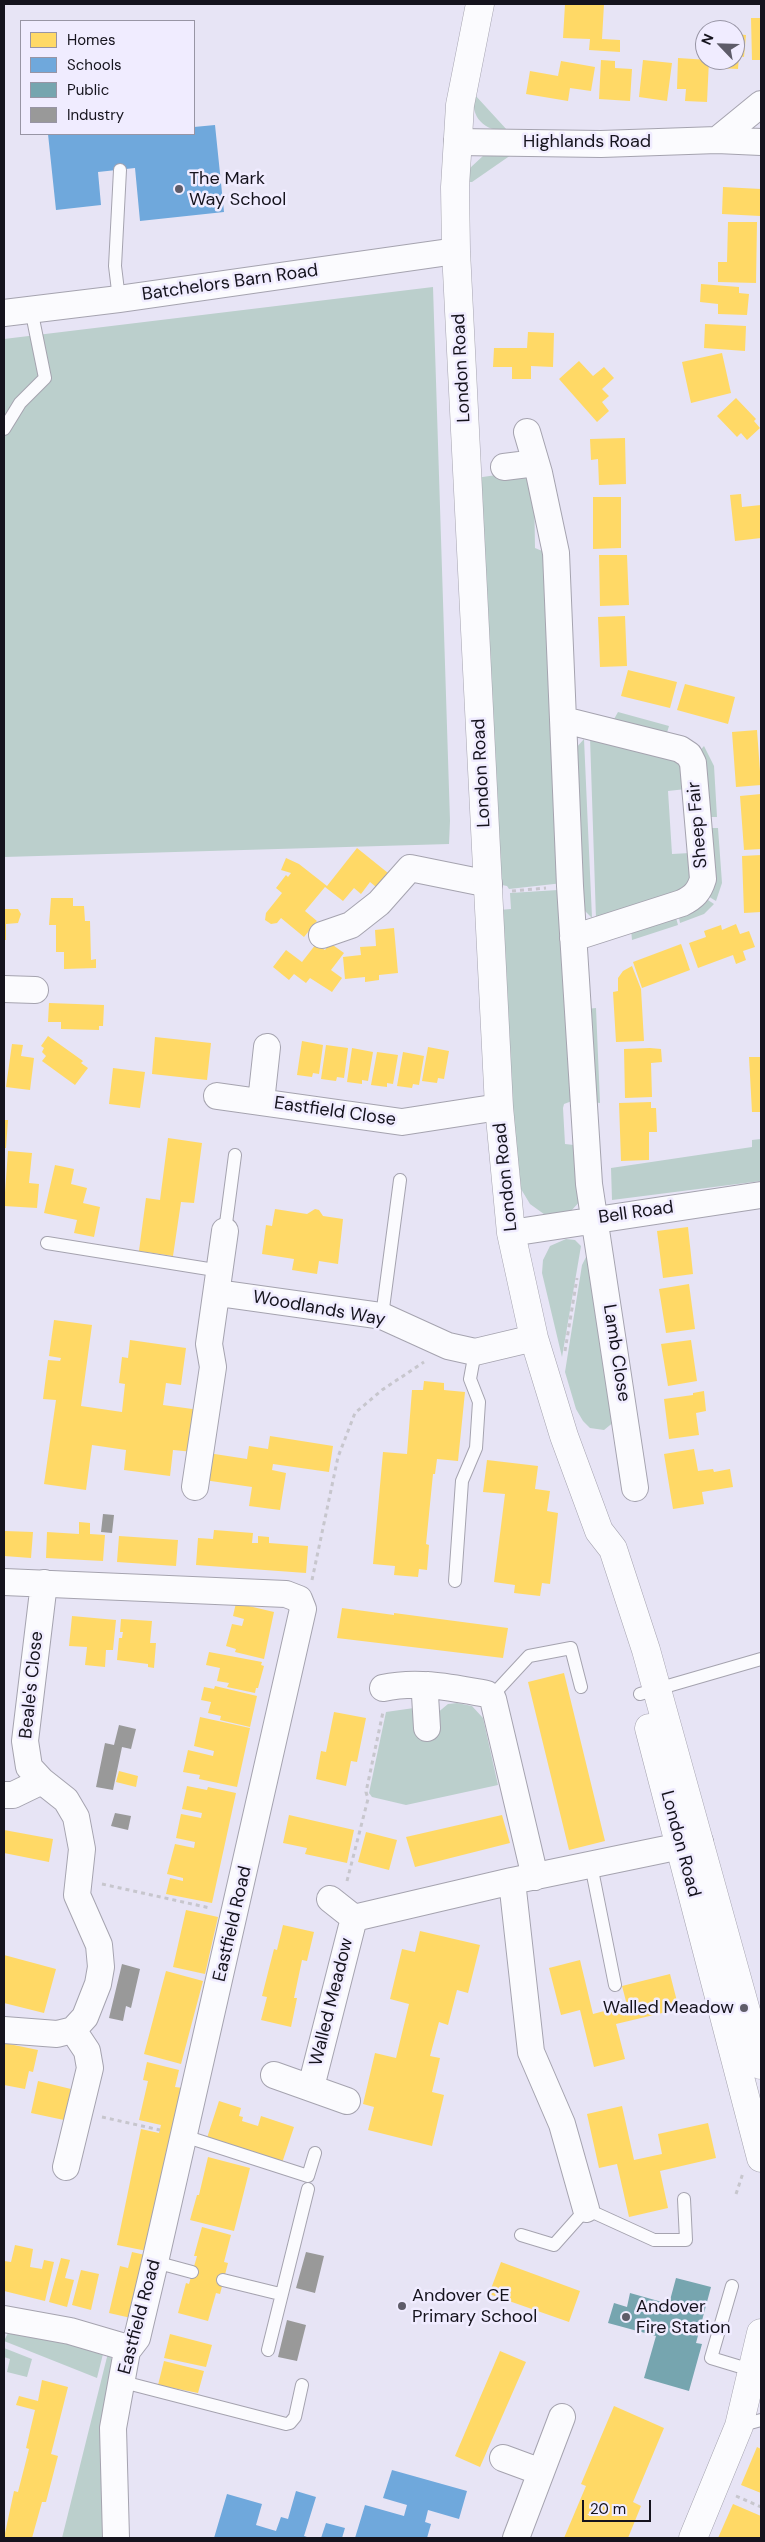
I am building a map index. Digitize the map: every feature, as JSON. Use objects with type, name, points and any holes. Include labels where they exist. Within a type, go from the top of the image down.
[{"type":"street","name":"London Road","points":[[480,4],[467,64],[457,142],[456,251],[499,1107],[511,1233],[534,1338],[564,1436],[599,1531],[613,1549],[648,1692],[691,1843],[761,2065]]},
{"type":"street","points":[[717,140],[761,104]]},
{"type":"street","name":"Highlands Road","points":[[457,142],[601,144],[717,140],[761,142]]},
{"type":"street","name":"Batchelors Barn Road","points":[[4,312],[119,299],[456,251]]},
{"type":"street","points":[[527,432],[545,496],[556,554],[573,938],[589,1184],[595,1218]]},
{"type":"street","points":[[504,467],[536,464]]},
{"type":"street","name":"Sheep Fair","points":[[564,720],[680,749],[689,755],[693,763],[703,879],[699,891],[693,898],[682,903],[573,938]]},
{"type":"street","points":[[322,935],[351,925],[379,903],[410,868],[489,888]]},
{"type":"street","points":[[4,989],[35,990]]},
{"type":"street","name":"Eastfield Close","points":[[261,1102],[267,1047]]},
{"type":"street","name":"Eastfield Close","points":[[217,1096],[402,1122],[499,1107]]},
{"type":"street","name":"Bell Road","points":[[511,1233],[595,1218],[761,1195]]},
{"type":"street","name":"Lamb Close","points":[[595,1218],[635,1488]]},
{"type":"street","points":[[194,1487],[214,1367],[209,1344],[225,1231]]},
{"type":"street","name":"Woodlands Way","points":[[219,1282],[382,1316],[448,1346],[475,1352],[534,1338]]},
{"type":"street","points":[[4,1582],[286,1594],[299,1598],[302,1604]]},
{"type":"street","name":"Beale's Close","points":[[44,1583],[24,1741],[29,1767],[42,1781],[66,1800],[76,1817],[82,1849],[77,1895],[98,1945],[102,1968],[85,2017],[73,2030]]},
{"type":"street","name":"Eastfield Road","points":[[116,2538],[113,2428],[128,2351],[137,2338],[155,2262],[172,2133],[236,1914],[303,1610],[302,1604]]},
{"type":"street","points":[[386,1687],[428,1685],[488,1694],[497,1710],[523,1879],[532,2052],[562,2124],[586,2209]]},
{"type":"street","points":[[428,1685],[425,1695],[428,1728]]},
{"type":"street","points":[[4,1795],[13,1795],[42,1781]]},
{"type":"street","name":"London Road","points":[[691,1843],[761,2158]]},
{"type":"street","name":"Walled Meadow","points":[[311,2087],[341,1907],[523,1879],[691,1843]]},
{"type":"street","points":[[4,2030],[57,2034],[73,2030],[87,2051],[90,2068],[66,2167]]},
{"type":"street","name":"Walled Meadow","points":[[274,2075],[347,2101]]},
{"type":"street","points":[[4,2319],[70,2331],[121,2346],[128,2351]]},
{"type":"street","points":[[750,2423],[761,2333]]},
{"type":"street","points":[[693,2538],[750,2423],[761,2396]]},
{"type":"street","points":[[516,2538],[562,2417]]},
{"type":"street","points":[[504,2458],[541,2472]]},
{"type":"lane","points":[[119,299],[115,266],[120,170]]},
{"type":"lane","points":[[4,430],[20,403],[45,378],[31,309]]},
{"type":"lane","points":[[225,1231],[235,1154]]},
{"type":"lane","points":[[382,1316],[400,1180]]},
{"type":"lane","points":[[47,1243],[219,1282]]},
{"type":"lane","points":[[455,1581],[462,1481],[476,1448],[479,1402],[470,1379],[475,1352]]},
{"type":"lane","points":[[491,1697],[530,1656],[571,1648],[582,1687]]},
{"type":"lane","points":[[648,1692],[761,1659]]},
{"type":"lane","points":[[591,1864],[615,1985]]},
{"type":"lane","points":[[172,2133],[308,2176],[315,2153]]},
{"type":"lane","points":[[268,2350],[280,2294],[308,2189]]},
{"type":"lane","points":[[521,2235],[554,2245],[586,2209],[654,2240],[686,2240],[684,2199]]},
{"type":"lane","points":[[155,2262],[192,2272]]},
{"type":"lane","points":[[223,2280],[280,2294]]},
{"type":"lane","points":[[732,2286],[711,2358],[756,2372]]},
{"type":"lane","points":[[123,2382],[286,2424],[290,2423],[295,2417],[302,2385]]},
{"type":"path","points":[[489,888],[570,886]]},
{"type":"path","points":[[565,1352],[577,1277]]},
{"type":"path","points":[[302,1604],[312,1579],[338,1457],[355,1412],[382,1390],[448,1346]]},
{"type":"path","points":[[341,1907],[368,1799],[366,1792],[386,1687]]},
{"type":"path","points":[[79,1879],[236,1914]]},
{"type":"path","points":[[79,2112],[172,2133]]},
{"type":"shaded area","points":[[475,95],[508,131],[493,129],[481,122],[475,110]]},
{"type":"shaded area","points":[[484,155],[511,155],[472,182],[466,182],[470,168]]},
{"type":"shaded area","points":[[433,287],[450,821],[449,844],[4,857],[4,339]]},
{"type":"shaded area","points":[[503,474],[527,474],[534,485],[535,548],[547,553],[563,883],[509,889],[507,886],[497,884],[476,478]]},
{"type":"shaded area","points":[[618,712],[669,726],[666,736],[613,721]]},
{"type":"shaded area","points":[[590,737],[675,758],[685,769],[686,789],[668,791],[672,854],[690,853],[691,877],[686,889],[596,919]]},
{"type":"shaded area","points":[[584,739],[592,918],[584,910],[576,748]]},
{"type":"shaded area","points":[[704,746],[714,766],[717,817],[706,817],[697,754]]},
{"type":"shaded area","points":[[707,828],[718,828],[722,883],[716,901],[706,895]]},
{"type":"shaded area","points":[[558,890],[572,1101],[564,1104],[563,1108],[565,1144],[574,1145],[582,1199],[571,1211],[548,1217],[530,1204],[521,1189],[510,1084],[499,910],[511,909],[510,893]]},
{"type":"shaded area","points":[[705,898],[714,904],[704,914],[680,923],[678,913]]},
{"type":"shaded area","points":[[675,914],[678,925],[632,940],[631,929]]},
{"type":"shaded area","points":[[596,1008],[600,1103],[593,1102],[586,1009]]},
{"type":"shaded area","points":[[761,1139],[761,1181],[612,1200],[611,1168],[752,1147],[752,1140]]},
{"type":"shaded area","points":[[566,1239],[575,1240],[581,1246],[562,1357],[542,1273],[543,1260],[550,1246]]},
{"type":"shaded area","points":[[587,1255],[615,1421],[604,1430],[590,1428],[583,1421],[576,1409],[565,1372],[582,1265]]},
{"type":"shaded area","points":[[457,1703],[472,1706],[483,1718],[498,1785],[406,1805],[372,1797],[369,1793],[386,1712],[414,1708],[436,1714],[448,1704]]},
{"type":"shaded area","points":[[8,2333],[104,2350],[97,2378],[4,2341]]},
{"type":"shaded area","points":[[4,2348],[32,2359],[27,2377],[7,2372],[10,2359],[4,2357]]},
{"type":"shaded area","points":[[108,2353],[113,2361],[110,2538],[62,2538]]},
{"type":"building: Homes","points":[[565,4],[604,4],[602,39],[620,40],[620,52],[589,50],[590,39],[563,38]]},
{"type":"building: Homes","points":[[751,18],[761,18],[761,60],[752,60]]},
{"type":"building: Homes","points":[[678,58],[695,59],[695,70],[709,70],[707,102],[685,101],[686,89],[677,89]]},
{"type":"building: Homes","points":[[601,60],[615,61],[615,68],[632,69],[630,101],[599,99]]},
{"type":"building: Homes","points":[[643,60],[672,63],[667,101],[639,97]]},
{"type":"building: Homes","points":[[561,61],[595,67],[591,91],[570,88],[568,101],[526,94],[530,71],[558,76]]},
{"type":"building: Homes","points":[[723,187],[761,189],[760,216],[722,214]]},
{"type":"building: Homes","points":[[728,222],[757,222],[756,283],[718,282],[718,262],[727,262]]},
{"type":"building: Homes","points":[[701,284],[739,287],[739,293],[749,294],[747,315],[718,314],[718,304],[700,302]]},
{"type":"building: Homes","points":[[705,324],[746,326],[745,351],[704,348]]},
{"type":"building: Homes","points":[[528,332],[554,333],[553,367],[531,366],[531,379],[512,379],[512,367],[493,367],[494,348],[527,348]]},
{"type":"building: Homes","points":[[722,353],[731,393],[691,403],[682,362]]},
{"type":"building: Homes","points":[[579,361],[593,376],[604,367],[614,378],[602,389],[609,396],[602,402],[609,411],[597,422],[559,379]]},
{"type":"building: Homes","points":[[736,398],[756,419],[754,421],[760,428],[747,440],[741,433],[737,437],[717,416]]},
{"type":"building: Homes","points":[[625,438],[626,484],[599,485],[598,459],[591,460],[590,439]]},
{"type":"building: Homes","points":[[741,494],[742,507],[761,505],[761,538],[735,541],[730,495]]},
{"type":"building: Homes","points":[[593,497],[621,497],[621,548],[593,549]]},
{"type":"building: Homes","points":[[599,555],[627,555],[629,605],[600,606]]},
{"type":"building: Homes","points":[[625,616],[627,666],[600,667],[598,617]]},
{"type":"building: Homes","points":[[628,670],[677,682],[670,708],[621,696]]},
{"type":"building: Homes","points":[[685,684],[735,697],[728,724],[677,710]]},
{"type":"building: Homes","points":[[757,730],[761,785],[736,787],[732,732]]},
{"type":"building: Homes","points":[[761,794],[761,849],[744,850],[740,796]]},
{"type":"building: Homes","points":[[357,848],[393,877],[381,891],[370,882],[361,894],[354,888],[343,901],[325,887],[305,911],[317,921],[304,937],[281,918],[277,923],[271,924],[265,920],[266,913],[282,893],[276,888],[286,875],[288,877],[291,873],[281,870],[286,858],[299,864],[327,886]]},
{"type":"building: Homes","points":[[761,855],[761,912],[744,913],[742,856]]},
{"type":"building: Homes","points":[[51,898],[73,898],[73,906],[84,906],[85,921],[90,921],[91,960],[96,959],[96,968],[64,969],[64,952],[56,952],[56,925],[49,925]]},
{"type":"building: Homes","points":[[4,909],[18,909],[21,914],[18,923],[6,924],[6,940],[4,940]]},
{"type":"building: Homes","points":[[736,924],[740,934],[749,931],[755,947],[743,951],[746,960],[736,964],[733,955],[698,968],[689,943],[706,937],[704,931],[721,925],[722,930]]},
{"type":"building: Homes","points":[[394,928],[398,973],[379,975],[379,980],[365,982],[365,977],[345,979],[343,957],[361,955],[360,947],[376,946],[375,930]]},
{"type":"building: Homes","points":[[330,943],[344,953],[331,970],[342,978],[332,992],[310,978],[306,983],[294,974],[289,980],[273,967],[286,950],[302,962],[316,944],[325,950]]},
{"type":"building: Homes","points":[[681,944],[690,970],[642,988],[633,962]]},
{"type":"building: Homes","points":[[632,966],[641,989],[644,1041],[616,1042],[613,992],[618,991],[618,978],[623,971]]},
{"type":"building: Homes","points":[[49,1003],[104,1005],[103,1026],[99,1026],[99,1030],[61,1029],[61,1022],[48,1022]]},
{"type":"building: Homes","points":[[48,1036],[83,1061],[81,1063],[88,1068],[75,1085],[42,1061],[46,1056],[42,1052],[44,1048],[41,1046]]},
{"type":"building: Homes","points":[[155,1037],[211,1043],[207,1080],[152,1074]]},
{"type":"building: Homes","points":[[302,1041],[323,1045],[319,1074],[313,1073],[312,1077],[297,1075]]},
{"type":"building: Homes","points":[[12,1044],[23,1045],[21,1056],[34,1058],[30,1090],[6,1087]]},
{"type":"building: Homes","points":[[326,1045],[348,1048],[344,1078],[337,1077],[336,1081],[321,1079]]},
{"type":"building: Homes","points":[[428,1047],[449,1051],[444,1079],[438,1078],[437,1083],[422,1081]]},
{"type":"building: Homes","points":[[352,1048],[373,1052],[368,1081],[362,1080],[362,1084],[347,1082]]},
{"type":"building: Homes","points":[[624,1049],[661,1049],[662,1062],[651,1063],[652,1097],[625,1098]]},
{"type":"building: Homes","points":[[377,1052],[398,1055],[393,1084],[387,1083],[387,1087],[371,1085]]},
{"type":"building: Homes","points":[[403,1052],[424,1056],[419,1085],[413,1084],[412,1088],[397,1086]]},
{"type":"building: Homes","points":[[749,1057],[761,1057],[761,1112],[752,1112]]},
{"type":"building: Homes","points":[[113,1068],[145,1072],[140,1108],[109,1104]]},
{"type":"building: Homes","points":[[651,1102],[651,1108],[656,1108],[657,1132],[649,1132],[649,1160],[621,1161],[619,1103]]},
{"type":"building: Homes","points":[[4,1120],[8,1120],[6,1148],[4,1148]]},
{"type":"building: Homes","points":[[168,1138],[202,1143],[194,1203],[181,1202],[173,1256],[139,1251],[146,1198],[160,1200]]},
{"type":"building: Homes","points":[[8,1151],[32,1153],[29,1183],[39,1184],[37,1208],[4,1206]]},
{"type":"building: Homes","points":[[55,1165],[74,1169],[71,1184],[87,1188],[83,1203],[100,1207],[94,1237],[74,1233],[77,1220],[44,1213]]},
{"type":"building: Homes","points":[[275,1209],[307,1214],[315,1209],[319,1210],[323,1216],[343,1219],[338,1264],[319,1261],[317,1274],[292,1270],[294,1259],[262,1254],[266,1225],[272,1226]]},
{"type":"building: Homes","points":[[688,1227],[693,1274],[663,1278],[657,1231]]},
{"type":"building: Homes","points":[[689,1284],[695,1329],[666,1333],[659,1289]]},
{"type":"building: Homes","points":[[54,1320],[92,1325],[81,1406],[122,1412],[125,1384],[119,1383],[122,1357],[128,1358],[130,1340],[186,1348],[181,1385],[166,1383],[163,1405],[200,1410],[194,1452],[173,1450],[170,1476],[124,1470],[126,1450],[92,1445],[86,1490],[44,1484],[56,1400],[43,1399],[48,1360],[60,1361],[61,1358],[49,1356]]},
{"type":"building: Homes","points":[[691,1340],[697,1381],[668,1386],[661,1344]]},
{"type":"building: Homes","points":[[424,1381],[444,1383],[444,1390],[465,1392],[458,1461],[437,1459],[435,1474],[433,1474],[426,1544],[429,1545],[427,1570],[419,1569],[418,1577],[394,1575],[395,1566],[373,1564],[383,1452],[407,1454],[412,1390],[423,1390]]},
{"type":"building: Homes","points":[[704,1391],[706,1411],[696,1413],[699,1435],[669,1439],[664,1399],[693,1395],[693,1393]]},
{"type":"building: Homes","points":[[270,1436],[333,1446],[329,1472],[273,1464],[272,1470],[286,1473],[280,1510],[249,1506],[252,1487],[204,1480],[208,1453],[247,1459],[249,1446],[268,1449]]},
{"type":"building: Homes","points":[[694,1449],[698,1471],[713,1469],[714,1472],[730,1469],[733,1487],[702,1492],[704,1504],[673,1509],[664,1454]]},
{"type":"building: Homes","points":[[487,1460],[538,1466],[535,1489],[550,1491],[547,1511],[558,1513],[550,1584],[542,1583],[540,1596],[514,1593],[515,1585],[494,1582],[505,1494],[483,1492]]},
{"type":"building: Homes","points":[[4,1519],[5,1531],[33,1532],[31,1558],[4,1556]]},
{"type":"building: Homes","points":[[79,1522],[90,1523],[90,1534],[105,1535],[103,1561],[46,1558],[47,1532],[79,1534]]},
{"type":"building: Homes","points":[[214,1530],[253,1533],[252,1543],[258,1543],[258,1536],[269,1537],[269,1543],[308,1546],[306,1573],[196,1565],[198,1538],[213,1539]]},
{"type":"building: Homes","points":[[119,1536],[178,1540],[176,1566],[117,1562]]},
{"type":"building: Homes","points":[[236,1603],[274,1612],[264,1659],[235,1652],[236,1649],[226,1646],[232,1624],[242,1626],[244,1619],[233,1616]]},
{"type":"building: Homes","points":[[342,1608],[508,1628],[503,1658],[337,1638]]},
{"type":"building: Homes","points":[[72,1616],[116,1620],[113,1650],[106,1650],[105,1667],[85,1665],[87,1647],[69,1646]]},
{"type":"building: Homes","points":[[121,1619],[152,1621],[150,1643],[156,1643],[154,1668],[148,1667],[148,1664],[117,1660],[119,1638],[122,1638],[123,1632],[120,1632]]},
{"type":"building: Homes","points":[[209,1652],[262,1662],[261,1665],[264,1666],[255,1693],[227,1687],[229,1683],[217,1681],[220,1668],[206,1665]]},
{"type":"building: Homes","points":[[564,1673],[605,1841],[569,1850],[528,1682]]},
{"type":"building: Homes","points":[[215,1686],[257,1696],[250,1727],[220,1720],[221,1716],[208,1713],[211,1702],[201,1700],[204,1687],[214,1689]]},
{"type":"building: Homes","points":[[334,1712],[366,1718],[357,1762],[351,1761],[346,1786],[316,1779],[321,1751],[326,1752]]},
{"type":"building: Homes","points":[[200,1717],[250,1728],[237,1787],[199,1779],[200,1775],[183,1772],[188,1750],[213,1756],[214,1751],[194,1746]]},
{"type":"building: Homes","points":[[119,1771],[138,1776],[136,1787],[116,1782]]},
{"type":"building: Homes","points":[[187,1786],[207,1790],[208,1787],[236,1793],[212,1903],[166,1894],[170,1878],[183,1881],[183,1878],[167,1874],[175,1844],[194,1848],[195,1842],[176,1838],[181,1814],[201,1818],[202,1813],[182,1809]]},
{"type":"building: Homes","points":[[289,1815],[354,1830],[347,1863],[305,1854],[307,1848],[283,1843]]},
{"type":"building: Homes","points":[[502,1815],[510,1843],[415,1867],[406,1837]]},
{"type":"building: Homes","points":[[4,1830],[53,1839],[49,1862],[4,1853]]},
{"type":"building: Homes","points":[[366,1832],[397,1840],[389,1870],[358,1862]]},
{"type":"building: Homes","points":[[186,1910],[218,1917],[205,1974],[173,1967]]},
{"type":"building: Homes","points":[[283,1925],[314,1932],[307,1961],[302,1960],[294,1998],[297,1998],[291,2027],[261,2020],[267,1997],[262,1996],[274,1949],[277,1950]]},
{"type":"building: Homes","points":[[420,1931],[480,1945],[468,1993],[457,1990],[448,2025],[439,2022],[430,2056],[440,2058],[432,2092],[444,2095],[432,2146],[368,2130],[374,2107],[363,2104],[375,2053],[396,2058],[409,2004],[390,1999],[402,1949],[415,1952]]},
{"type":"building: Homes","points":[[4,1955],[56,1969],[44,2013],[4,2003]]},
{"type":"building: Homes","points":[[580,1960],[593,2014],[627,2005],[622,1986],[670,1974],[679,2009],[616,2024],[625,2059],[594,2067],[580,2010],[561,2015],[549,1968]]},
{"type":"building: Homes","points":[[166,1971],[203,1981],[181,2064],[144,2054]]},
{"type":"building: Homes","points":[[4,2043],[38,2050],[33,2072],[29,2071],[25,2089],[4,2085]]},
{"type":"building: Homes","points":[[147,2062],[179,2070],[175,2087],[183,2088],[147,2251],[117,2245],[141,2129],[159,2133],[161,2125],[139,2120],[148,2081],[143,2080]]},
{"type":"building: Homes","points":[[38,2081],[71,2089],[64,2120],[31,2113]]},
{"type":"building: Homes","points":[[219,2101],[241,2108],[239,2116],[243,2117],[242,2121],[258,2126],[261,2116],[294,2127],[282,2163],[207,2138]]},
{"type":"building: Homes","points":[[622,2106],[634,2160],[662,2154],[658,2134],[708,2123],[716,2158],[660,2171],[668,2208],[629,2217],[617,2164],[599,2168],[587,2114]]},
{"type":"building: Homes","points":[[208,2157],[250,2168],[234,2231],[190,2220],[197,2195],[199,2195]]},
{"type":"building: Homes","points":[[202,2227],[231,2235],[224,2262],[228,2263],[220,2294],[216,2293],[208,2321],[178,2313],[186,2283],[189,2284],[197,2256],[194,2256]]},
{"type":"building: Homes","points":[[15,2245],[33,2249],[30,2267],[42,2269],[44,2260],[54,2262],[45,2301],[4,2291],[4,2261],[11,2262]]},
{"type":"building: Homes","points":[[132,2252],[145,2255],[131,2318],[109,2313],[120,2266],[128,2268]]},
{"type":"building: Homes","points":[[61,2258],[70,2260],[65,2278],[74,2280],[67,2307],[49,2302]]},
{"type":"building: Homes","points":[[501,2262],[580,2291],[569,2322],[489,2294]]},
{"type":"building: Homes","points":[[81,2270],[99,2274],[91,2310],[72,2305]]},
{"type":"building: Homes","points":[[170,2334],[212,2345],[206,2367],[164,2358]]},
{"type":"building: Homes","points":[[500,2351],[526,2362],[480,2467],[455,2456]]},
{"type":"building: Homes","points":[[164,2361],[204,2371],[198,2393],[158,2385]]},
{"type":"building: Homes","points":[[42,2380],[68,2387],[51,2454],[58,2456],[46,2502],[42,2502],[32,2538],[4,2538],[14,2491],[18,2492],[29,2449],[26,2448],[35,2410],[16,2405],[19,2396],[38,2401]]},
{"type":"building: Homes","points":[[614,2406],[664,2428],[633,2502],[641,2506],[628,2538],[564,2538],[586,2486],[581,2484]]},
{"type":"building: Homes","points":[[757,2447],[761,2449],[761,2493],[741,2485]]},
{"type":"building: Homes","points":[[733,2504],[761,2516],[760,2538],[718,2538]]},
{"type":"building: Schools","name":"The Mark Way School","points":[[215,125],[224,212],[140,221],[135,168],[98,172],[101,205],[56,210],[48,135],[195,135],[195,127]]},
{"type":"building: Schools","points":[[392,2470],[467,2491],[459,2519],[428,2510],[425,2522],[431,2524],[427,2538],[355,2538],[365,2505],[404,2516],[407,2505],[383,2498]]},
{"type":"building: Schools","points":[[296,2491],[316,2497],[304,2536],[310,2538],[214,2538],[227,2494],[262,2504],[256,2525],[276,2531],[281,2517],[288,2519]]},
{"type":"building: Schools","points":[[326,2523],[345,2528],[342,2538],[321,2538]]},
{"type":"building: Public","points":[[676,2278],[711,2287],[696,2343],[702,2344],[689,2391],[644,2378],[656,2336],[608,2323],[614,2303],[627,2307],[630,2293],[669,2304]]},
{"type":"building: Industry","points":[[103,1514],[114,1515],[112,1533],[101,1532]]},
{"type":"building: Industry","points":[[119,1725],[136,1729],[131,1749],[122,1747],[113,1790],[96,1787],[105,1743],[114,1745]]},
{"type":"building: Industry","points":[[115,1813],[131,1816],[128,1830],[111,1826]]},
{"type":"building: Industry","points":[[122,1964],[140,1969],[131,2008],[126,2006],[123,2021],[109,2018]]},
{"type":"building: Industry","points":[[306,2252],[324,2256],[315,2293],[296,2288]]},
{"type":"building: Industry","points":[[287,2320],[306,2325],[297,2361],[278,2357]]},
{"type":"place","name":"The Mark Way School","points":[[179,189]]},
{"type":"place","name":"Walled Meadow","points":[[744,2008]]},
{"type":"place","name":"Andover CE Primary School","points":[[402,2306]]},
{"type":"place","name":"Andover Fire Station","points":[[626,2317]]}]
